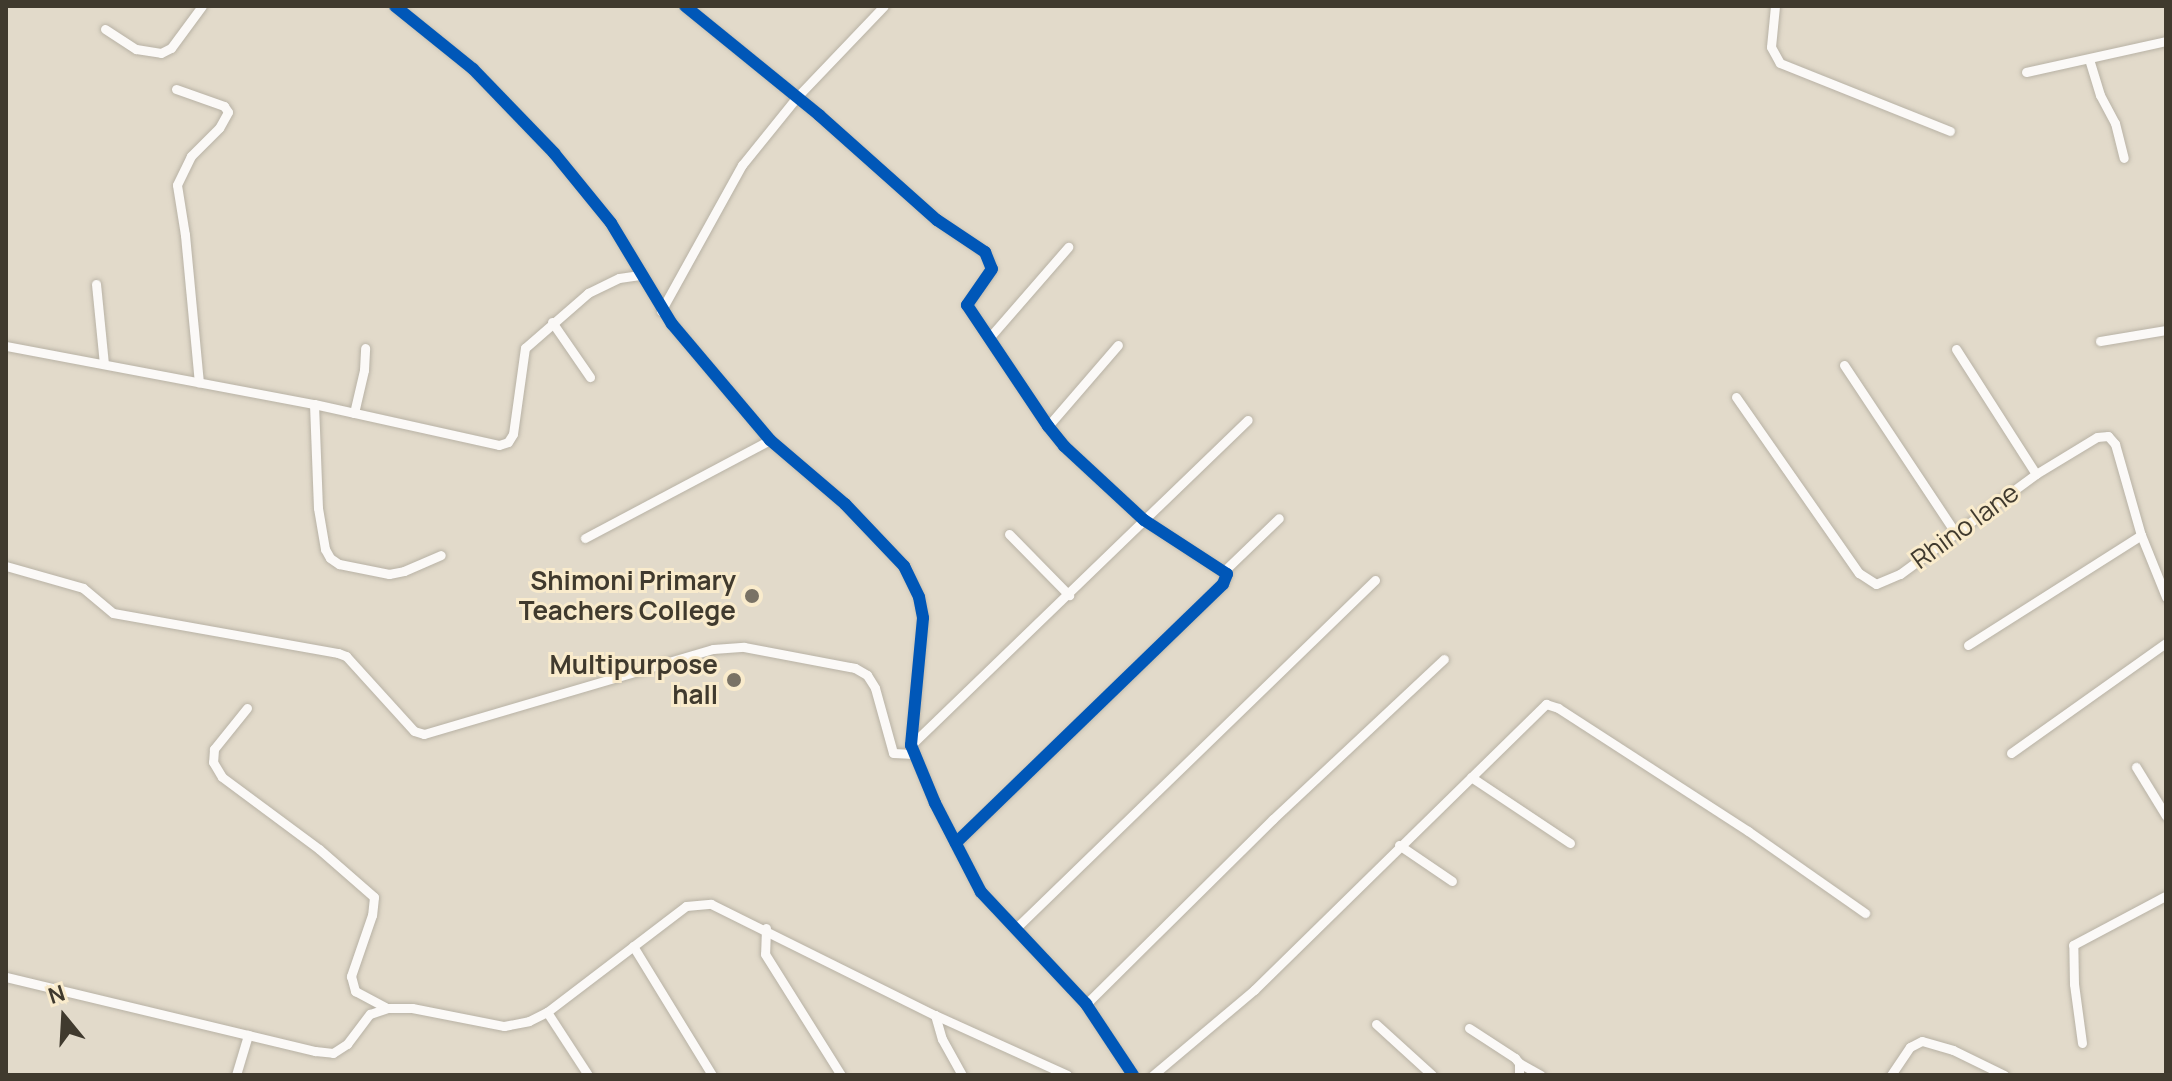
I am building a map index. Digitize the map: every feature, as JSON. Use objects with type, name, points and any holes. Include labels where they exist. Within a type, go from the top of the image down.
[{"type":"street","points":[[105,29],[136,49],[161,53],[171,48],[202,6]]},
{"type":"street","points":[[395,6],[473,69],[554,153],[611,223],[661,311],[770,440],[871,529],[899,559],[913,582],[923,618],[912,750],[981,892],[1086,1004],[1133,1075]]},
{"type":"street","points":[[685,6],[937,220],[985,252],[992,269],[967,305],[1048,426],[1064,446],[1144,520],[1224,571],[1227,579],[956,843]]},
{"type":"street","points":[[661,311],[742,165],[796,98],[884,6]]},
{"type":"street","points":[[1775,6],[1771,47],[1780,63],[1950,131]]},
{"type":"street","points":[[2026,72],[2166,41]]},
{"type":"street","points":[[2089,59],[2100,95],[2115,123],[2124,158]]},
{"type":"street","points":[[176,89],[224,106],[228,112],[219,128],[191,156],[177,185],[199,382]]},
{"type":"street","points":[[989,338],[1068,247]]},
{"type":"street","points":[[6,346],[314,404],[504,445],[513,434],[524,352],[552,322],[603,284],[640,275]]},
{"type":"street","points":[[96,284],[104,364]]},
{"type":"street","points":[[552,322],[590,377]]},
{"type":"street","points":[[2100,341],[2166,330]]},
{"type":"street","points":[[1048,426],[1118,345]]},
{"type":"street","points":[[354,413],[364,370],[365,348]]},
{"type":"street","points":[[1956,349],[2036,474]]},
{"type":"street","points":[[1844,365],[1955,532]]},
{"type":"street","name":"Rhino lane","points":[[1736,397],[1866,581],[1876,584],[1900,574],[2036,474],[2097,437],[2112,438],[2141,535],[2166,597]]},
{"type":"street","points":[[314,404],[318,508],[325,549],[330,558],[339,564],[389,574],[441,555]]},
{"type":"street","points":[[6,566],[83,588],[113,613],[346,656],[414,731],[424,734],[713,649],[744,647],[855,668],[867,675],[875,688],[893,753],[912,750],[1248,420]]},
{"type":"street","points":[[585,538],[770,440]]},
{"type":"street","points":[[1224,571],[1279,518]]},
{"type":"street","points":[[1009,534],[1069,595]]},
{"type":"street","points":[[1968,645],[2141,535]]},
{"type":"street","points":[[1016,928],[1375,580]]},
{"type":"street","points":[[2011,753],[2166,643]]},
{"type":"street","points":[[1086,1004],[1273,819],[1444,659]]},
{"type":"street","points":[[1153,1075],[1254,990],[1539,709],[1552,704],[1748,831],[1865,913]]},
{"type":"street","points":[[247,708],[214,749],[213,762],[222,777],[319,849],[374,897],[372,915],[351,976],[355,991],[387,1008]]},
{"type":"street","points":[[2136,767],[2166,816]]},
{"type":"street","points":[[1471,777],[1570,843]]},
{"type":"street","points":[[1399,845],[1452,881]]},
{"type":"street","points":[[2082,1043],[2074,984],[2073,945],[2166,897]]},
{"type":"street","points":[[6,977],[333,1053],[347,1044],[370,1014],[387,1008],[412,1008],[504,1026],[547,1012],[686,906],[699,904],[724,908],[935,1015],[1067,1075]]},
{"type":"street","points":[[766,928],[765,954],[841,1075]]},
{"type":"street","points":[[633,946],[712,1075]]},
{"type":"street","points":[[547,1012],[588,1075]]},
{"type":"street","points":[[935,1015],[942,1039],[962,1075]]},
{"type":"street","points":[[1376,1024],[1432,1075]]},
{"type":"street","points":[[1469,1028],[1541,1075]]},
{"type":"street","points":[[236,1075],[248,1035]]},
{"type":"street","points":[[1891,1075],[1910,1047],[1922,1041],[1953,1050],[2004,1075]]},
{"type":"street","points":[[1519,1063],[1519,1075]]},
{"type":"cycle path","points":[[395,6],[473,69],[554,153],[611,223],[672,324],[770,440],[845,504],[904,566],[919,597],[923,618],[911,745],[935,803],[981,892],[1086,1004],[1133,1075]]},
{"type":"cycle path","points":[[685,6],[819,115],[937,220],[985,252],[992,269],[967,305],[1048,426],[1064,446],[1144,520],[1227,574],[1223,584],[956,843]]},
{"type":"place","name":"Shimoni Primary Teachers College","points":[[752,596]]},
{"type":"place","name":"Multipurpose hall","points":[[734,680]]}]
